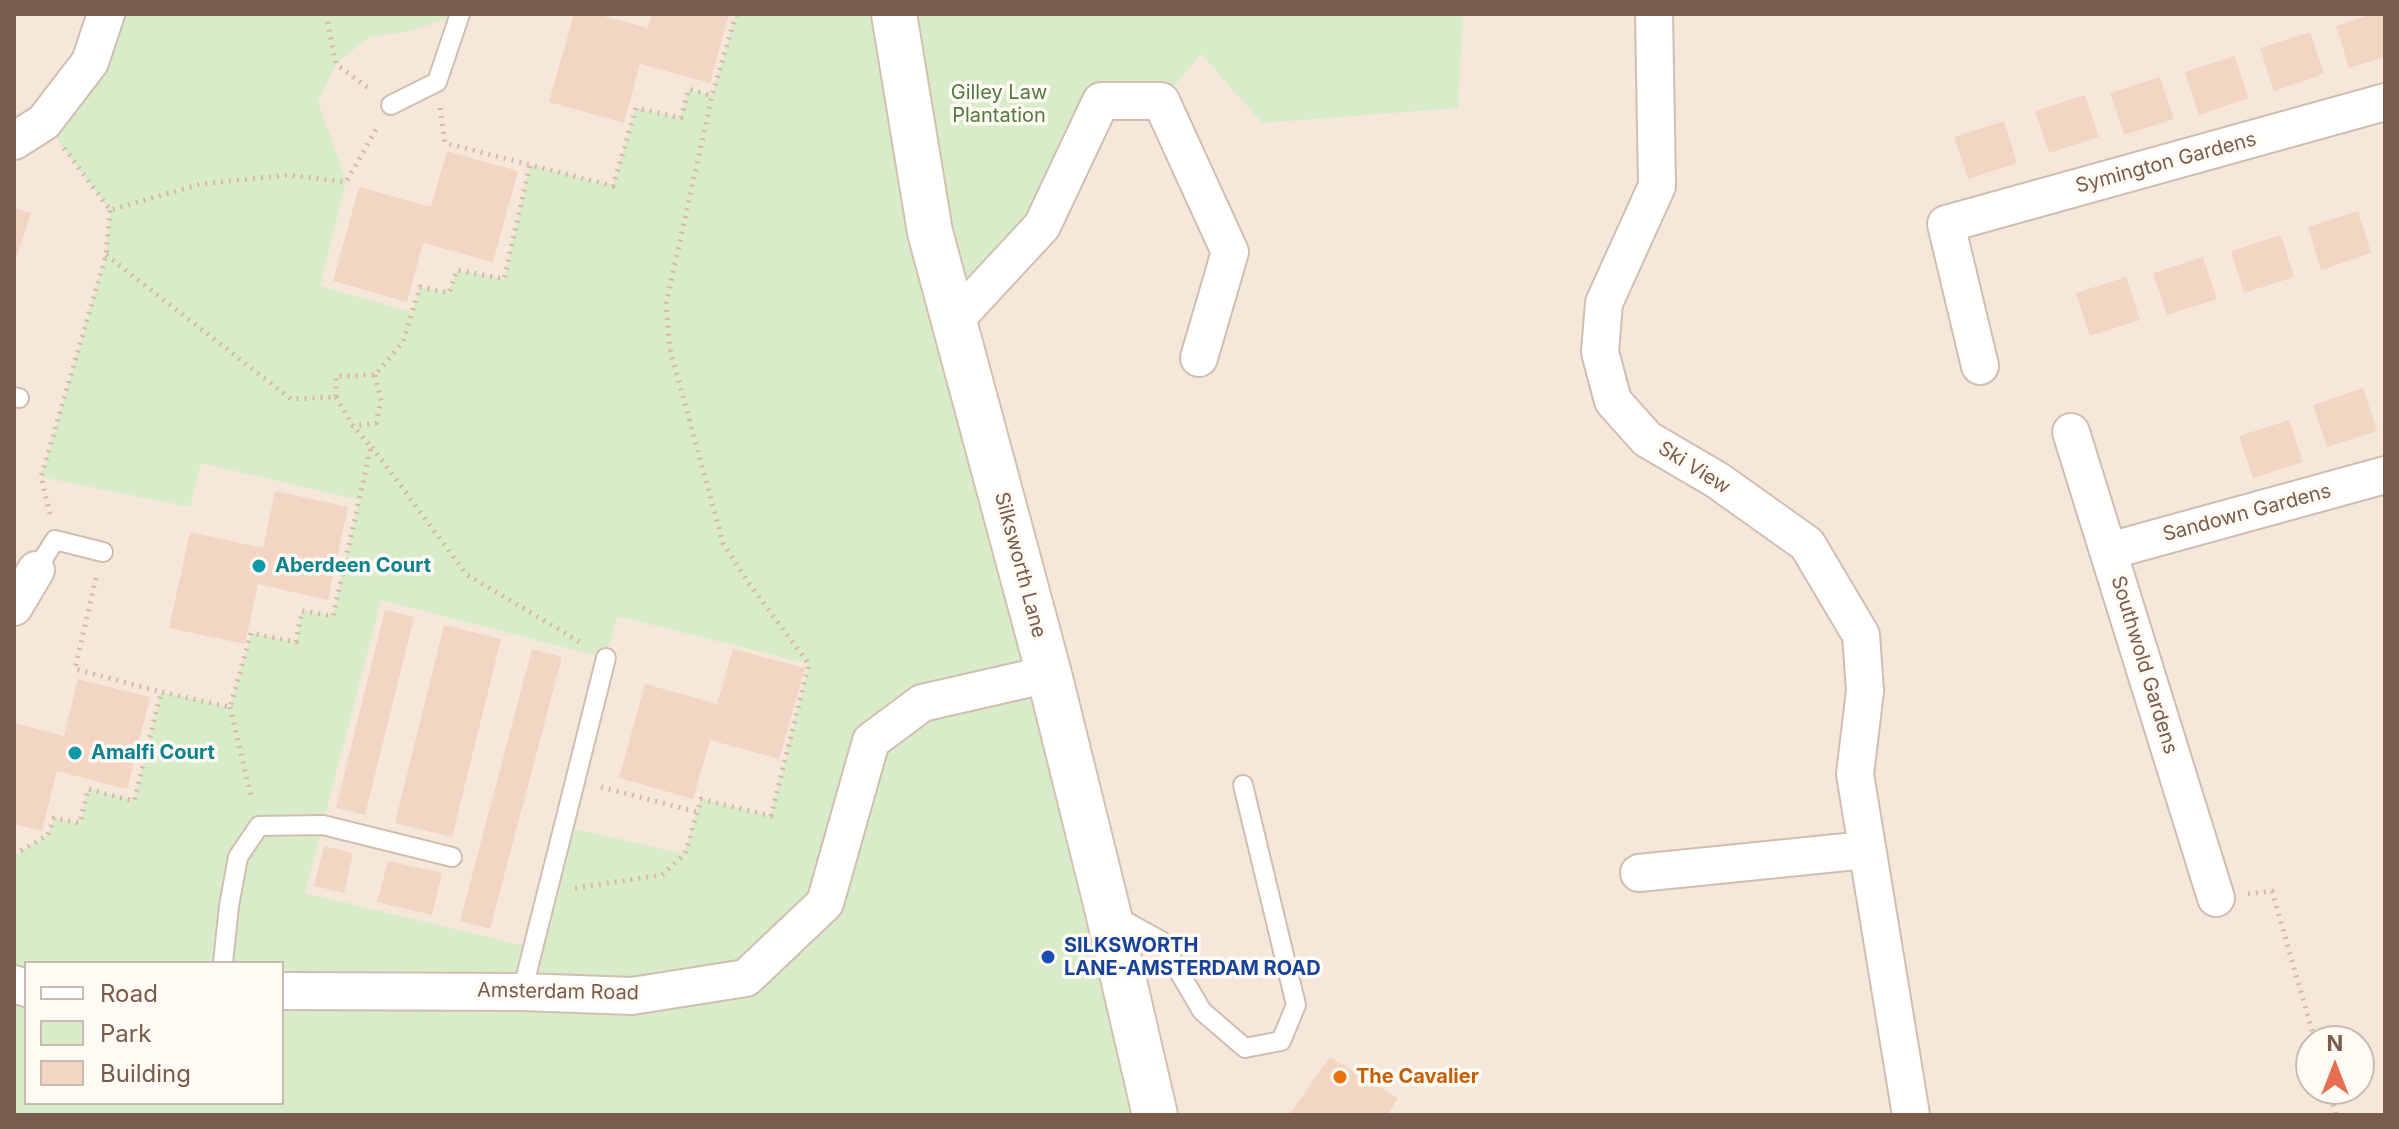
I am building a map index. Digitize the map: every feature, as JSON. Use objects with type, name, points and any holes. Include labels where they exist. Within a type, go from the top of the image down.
[{"type":"street","points":[[14,141],[44,122],[90,62],[106,14]]},
{"type":"street","name":"Silksworth Lane","points":[[894,14],[930,232],[1049,674],[1155,1115]]},
{"type":"street","name":"Ski View","points":[[1654,14],[1657,186],[1604,303],[1600,352],[1613,401],[1647,439],[1717,480],[1807,544],[1861,635],[1865,691],[1855,774],[1911,1115]]},
{"type":"street","points":[[953,322],[1042,226],[1101,101],[1161,101],[1230,252],[1199,358]]},
{"type":"street","name":"Symington Gardens","points":[[1980,366],[1946,224],[2385,102]]},
{"type":"street","name":"Southwold Gardens","points":[[2071,432],[2216,898]]},
{"type":"street","name":"Sandown Gardens","points":[[2109,551],[2385,475]]},
{"type":"street","points":[[14,607],[36,570]]},
{"type":"street","name":"Amsterdam Road","points":[[284,991],[522,992],[632,996],[746,978],[825,903],[871,741],[922,703],[1049,674]]},
{"type":"street","points":[[1639,873],[1866,850]]},
{"type":"lane","points":[[391,105],[437,82],[460,14]]},
{"type":"lane","points":[[36,570],[55,540],[103,552]]},
{"type":"lane","points":[[522,992],[606,658]]},
{"type":"lane","points":[[1108,912],[1161,941],[1202,1011],[1245,1048],[1281,1041],[1296,1005],[1243,785]]},
{"type":"lane","points":[[223,961],[238,857],[259,826],[323,825],[452,857]]},
{"type":"path","points":[[110,210],[201,184],[288,175],[346,182],[391,105],[336,64],[326,14]]},
{"type":"path","points":[[547,892],[662,875],[685,854],[701,799],[771,816],[809,664],[723,543],[670,349],[666,304],[712,96],[736,14]]},
{"type":"path","points":[[437,82],[445,143],[613,186],[636,108],[681,118],[689,89],[712,96]]},
{"type":"path","points":[[44,122],[110,210],[106,255],[41,477],[55,540]]},
{"type":"path","points":[[530,165],[504,279],[457,270],[449,293],[420,287],[403,342],[375,375],[336,376],[336,397],[353,426],[466,574],[606,658]]},
{"type":"path","points":[[106,255],[291,399],[336,397]]},
{"type":"path","points":[[353,426],[376,423],[381,401],[375,375]]},
{"type":"path","points":[[259,826],[230,707],[251,633],[296,642],[302,611],[333,616],[371,447]]},
{"type":"path","points":[[103,552],[75,669],[230,707]]},
{"type":"path","points":[[14,855],[48,835],[54,818],[80,823],[88,789],[134,801],[161,692]]},
{"type":"path","points":[[574,781],[697,812]]},
{"type":"path","points":[[2216,898],[2272,891],[2310,1025]]},
{"type":"shaded area","points":[[14,14],[743,14],[871,741],[746,978],[284,961],[24,961],[14,994]]},
{"type":"shaded area","points":[[894,14],[2385,14],[2385,1115],[1153,1115]]},
{"type":"green space","name":"Gilley Law Plantation","points":[[106,14],[460,14],[409,31],[369,37],[336,64],[318,101],[346,182],[320,286],[412,312],[420,287],[449,293],[457,270],[504,279],[530,165],[613,186],[636,108],[680,118],[689,89],[712,95],[736,14],[1463,14],[1458,108],[1262,123],[1201,54],[1161,101],[1101,101],[1042,226],[953,322],[1155,1115],[14,1115],[14,994],[24,993],[24,1105],[284,1105],[284,961],[24,961],[24,987],[14,984],[14,855],[48,835],[54,818],[80,823],[88,789],[134,800],[161,692],[230,707],[251,633],[296,642],[302,611],[333,615],[359,500],[201,463],[190,507],[41,477],[106,255],[110,210],[44,122]],"holes":[[[381,600],[606,658],[617,616],[809,664],[771,816],[701,799],[684,854],[563,826],[533,948],[305,893]]]},
{"type":"building","points":[[574,14],[596,14],[648,28],[652,14],[729,14],[710,83],[640,64],[624,123],[549,102]]},
{"type":"building","points":[[2372,14],[2385,14],[2385,57],[2349,68],[2336,26]]},
{"type":"building","points":[[2310,32],[2324,74],[2274,91],[2260,48]]},
{"type":"building","points":[[2235,56],[2248,98],[2199,115],[2185,72]]},
{"type":"building","points":[[2160,77],[2174,119],[2124,135],[2110,93]]},
{"type":"building","points":[[2085,95],[2099,137],[2049,153],[2035,111]]},
{"type":"building","points":[[2004,121],[2017,163],[1968,179],[1954,137]]},
{"type":"building","points":[[447,151],[518,171],[493,262],[423,243],[407,302],[333,281],[359,187],[431,207]]},
{"type":"building","points":[[14,208],[31,213],[15,262],[14,262]]},
{"type":"building","points":[[2358,211],[2371,253],[2321,270],[2308,227]]},
{"type":"building","points":[[2281,235],[2294,277],[2244,293],[2231,251]]},
{"type":"building","points":[[2203,257],[2217,299],[2167,315],[2153,273]]},
{"type":"building","points":[[2126,277],[2140,320],[2090,336],[2076,293]]},
{"type":"building","points":[[2363,388],[2377,431],[2327,447],[2313,405]]},
{"type":"building","points":[[2289,420],[2303,462],[2253,478],[2239,436]]},
{"type":"building","name":"Aberdeen Court","points":[[275,491],[348,507],[328,600],[258,584],[245,644],[169,628],[190,532],[263,548]]},
{"type":"building","points":[[385,610],[414,617],[365,815],[336,808]]},
{"type":"building","points":[[444,625],[501,639],[452,837],[395,823]]},
{"type":"building","points":[[532,649],[562,657],[490,929],[460,921]]},
{"type":"building","points":[[733,649],[805,668],[779,759],[710,740],[693,799],[619,778],[645,684],[717,704]]},
{"type":"building","name":"Amalfi Court","points":[[78,679],[150,697],[127,789],[57,771],[42,831],[14,824],[14,723],[64,736]]},
{"type":"building","points":[[324,846],[353,853],[344,893],[314,886]]},
{"type":"building","points":[[388,861],[442,873],[432,915],[377,902]]},
{"type":"building","name":"The Cavalier","points":[[1330,1057],[1398,1098],[1387,1115],[1289,1115]]},
{"type":"place","name":"Aberdeen Court","points":[[259,566]]},
{"type":"place","name":"Amalfi Court","points":[[75,753]]},
{"type":"place","name":"SILKSWORTH LANE-AMSTERDAM ROAD","points":[[1048,957]]},
{"type":"place","name":"The Cavalier","points":[[1340,1077]]}]
